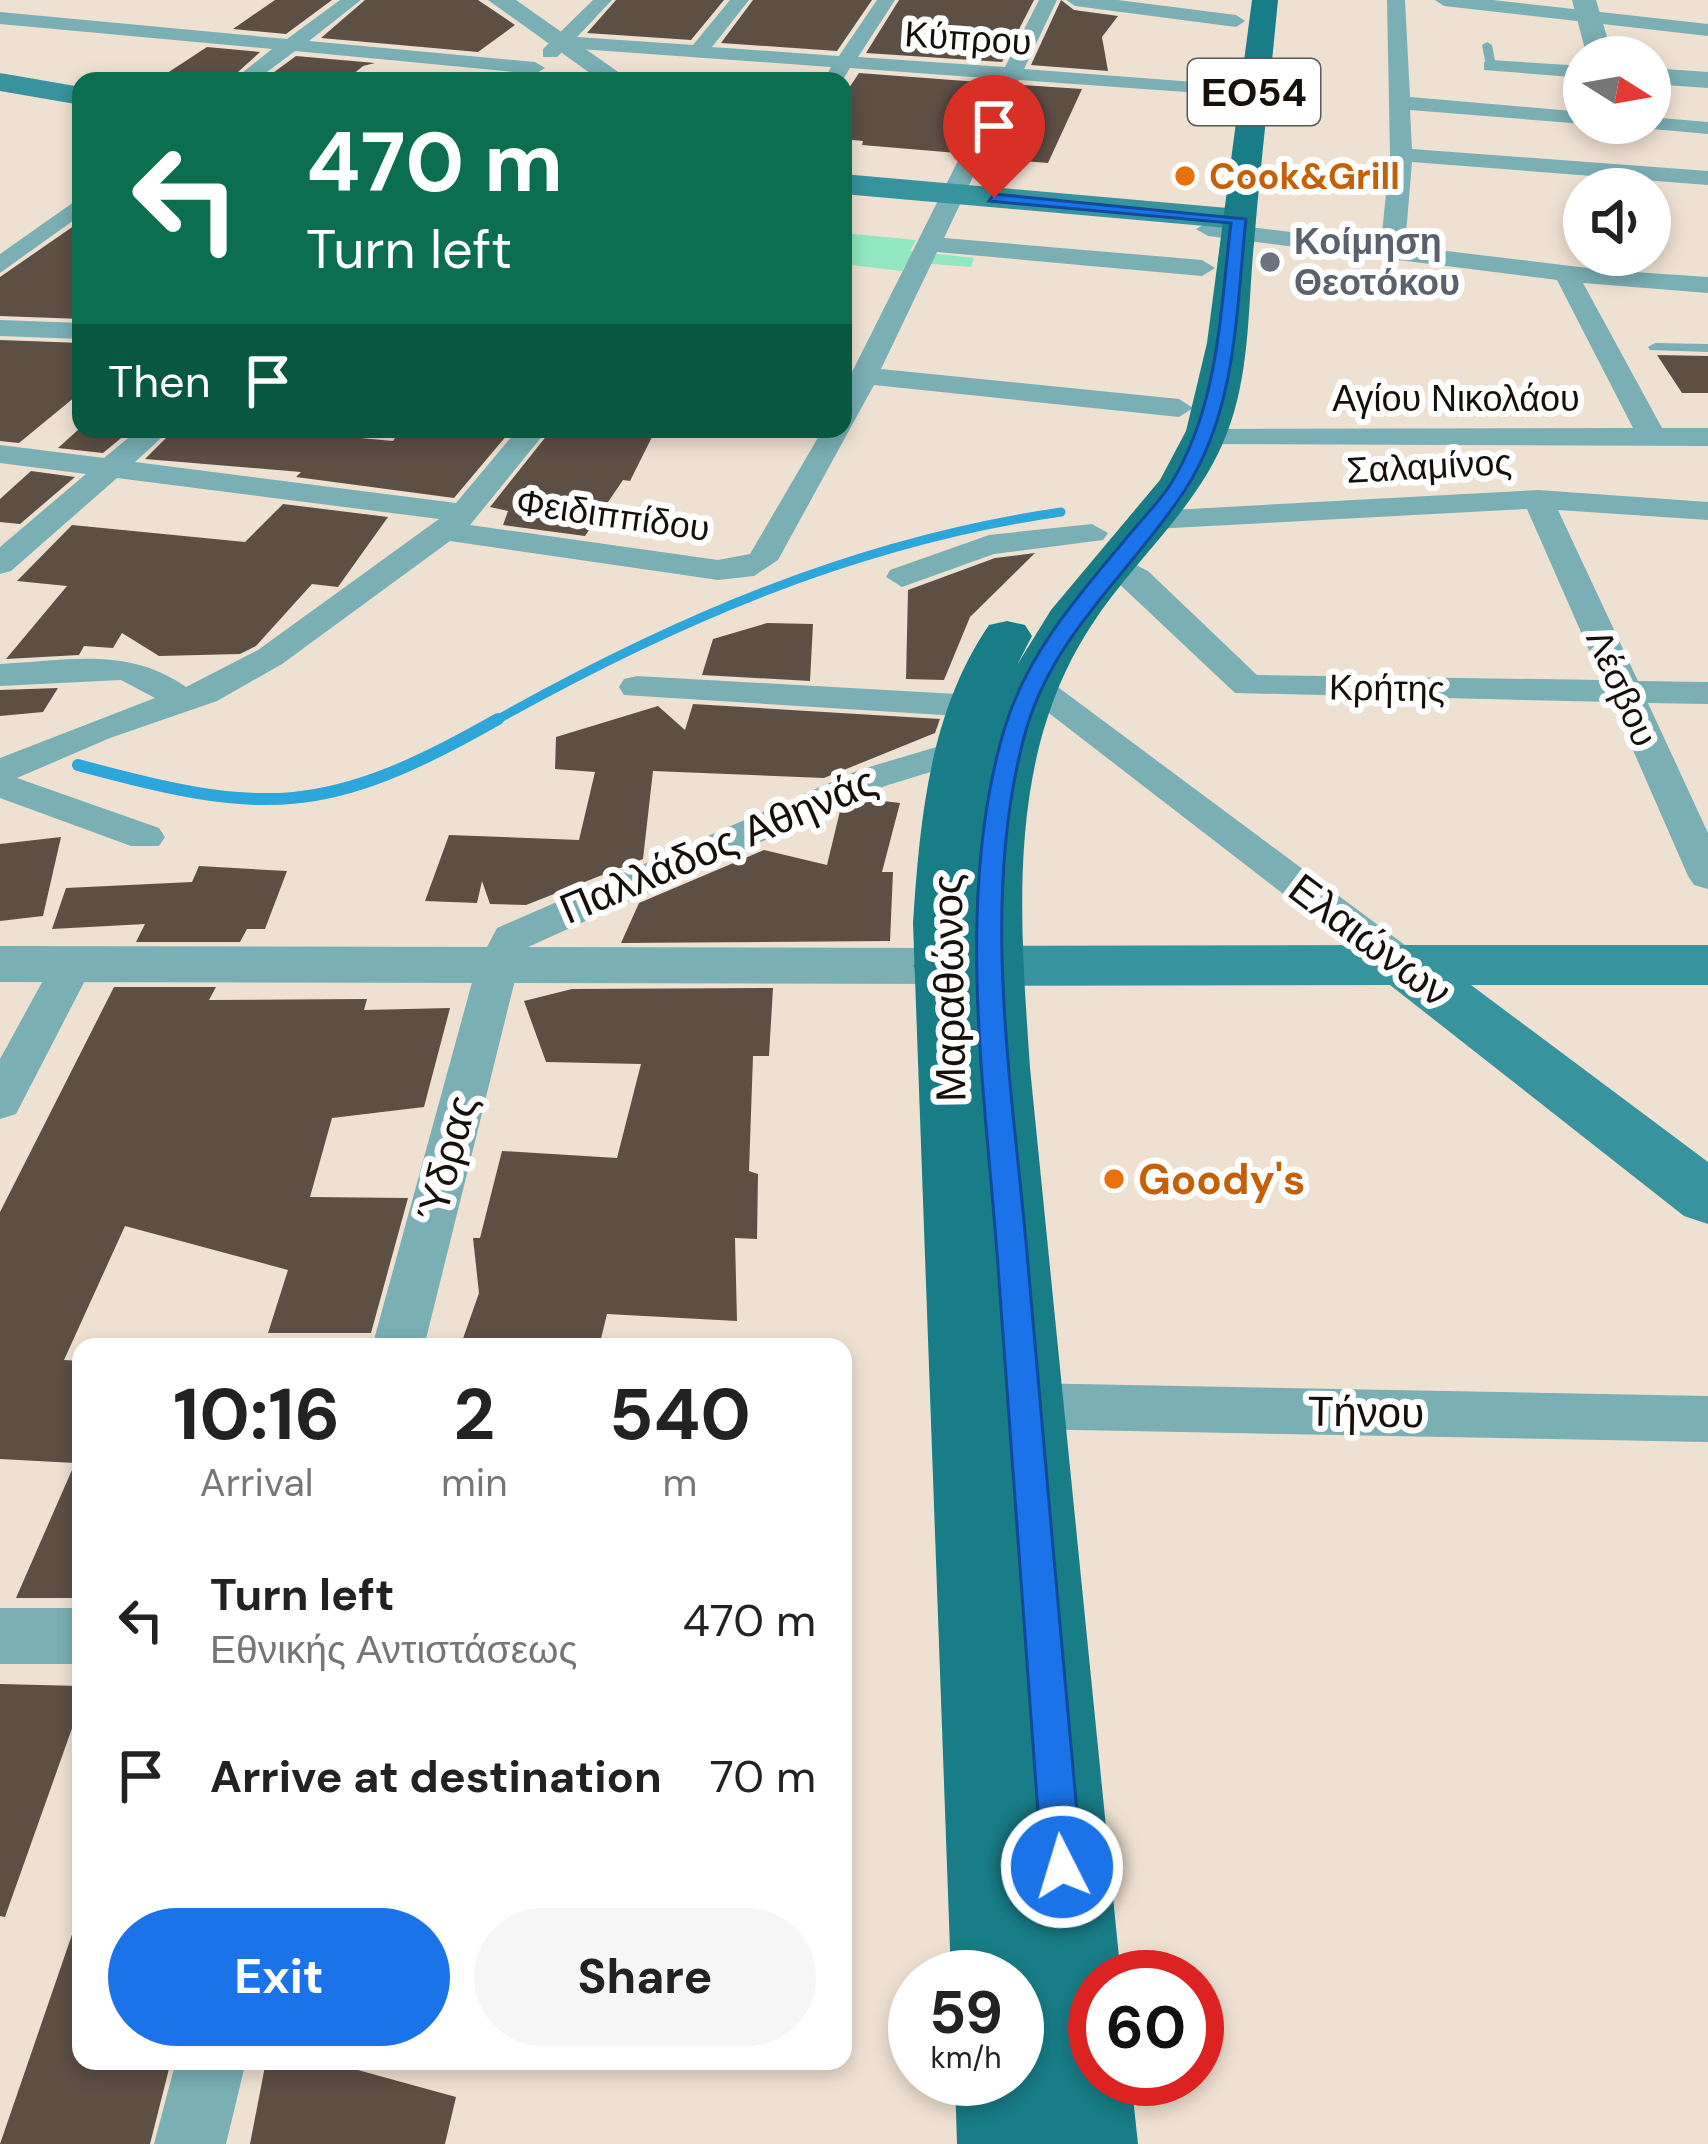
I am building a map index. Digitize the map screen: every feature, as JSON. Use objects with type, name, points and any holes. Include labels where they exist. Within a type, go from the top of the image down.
[{"type":"main road","name":"Μαραθώνος","points":[[1085,2144],[1024,1406],[968,965],[946,840],[968,729],[984,679],[1015,624],[1103,549],[1153,520],[1177,490],[1192,423],[1202,268],[1223,224],[1265,0]]},
{"type":"main road","name":"Μαραθώνος","points":[[999,1950],[968,965],[1010,752],[1031,683],[1153,459],[1217,397],[1227,88],[1237,10]]},
{"type":"main road","points":[[0,82],[72,94]]},
{"type":"main road","points":[[852,185],[1223,224]]},
{"type":"main road","name":"Ελαιώνων","points":[[1402,964],[1708,1198]]},
{"type":"main road","points":[[968,965],[1708,965]]},
{"type":"main road","points":[[1008,2106],[1010,2144]]},
{"type":"street","points":[[254,72],[352,0]]},
{"type":"street","points":[[500,0],[561,36],[607,72]]},
{"type":"street","points":[[530,72],[561,36],[603,0]]},
{"type":"street","points":[[698,52],[740,0]]},
{"type":"street","points":[[839,72],[886,0]]},
{"type":"street","points":[[852,404],[1048,0]]},
{"type":"street","points":[[1075,0],[1237,10]]},
{"type":"street","points":[[1392,251],[1401,154],[1396,0]]},
{"type":"street","points":[[1444,0],[1587,8],[1708,30]]},
{"type":"street","points":[[0,18],[293,44],[512,72]]},
{"type":"street","name":"Κύπρου","points":[[561,36],[698,52],[1227,88]]},
{"type":"street","points":[[1489,56],[1563,68]]},
{"type":"street","points":[[1671,77],[1708,80]]},
{"type":"street","points":[[1400,103],[1563,116]]},
{"type":"street","points":[[1671,125],[1708,128]]},
{"type":"street","points":[[1401,154],[1708,178]]},
{"type":"street","points":[[0,266],[72,211]]},
{"type":"street","points":[[1223,224],[1563,273]]},
{"type":"street","points":[[931,244],[1202,268]]},
{"type":"street","points":[[1570,276],[1570,286],[1652,437]]},
{"type":"street","points":[[1595,276],[1708,285]]},
{"type":"street","points":[[0,328],[72,331]]},
{"type":"street","name":"Αγίου Νικολάου","points":[[868,376],[989,373],[1192,423],[1708,437]]},
{"type":"street","points":[[0,564],[146,438]]},
{"type":"street","points":[[0,772],[182,701],[270,657],[455,522],[525,438]]},
{"type":"street","name":"Φειδιππίδου","points":[[0,454],[112,467],[455,522],[718,570],[743,569],[762,560],[833,438]]},
{"type":"street","name":"Σαλαμίνος","points":[[1153,520],[1538,500],[1708,511]]},
{"type":"street","name":"Λέσβου","points":[[1538,500],[1708,876]]},
{"type":"street","points":[[902,577],[989,545],[1103,549]]},
{"type":"street","name":"Κρήτης","points":[[1103,549],[1248,685],[1708,693]]},
{"type":"street","points":[[0,674],[122,669],[145,675],[182,701]]},
{"type":"street","name":"Ελαιώνων","points":[[1031,683],[1402,964]]},
{"type":"street","points":[[637,687],[968,729]]},
{"type":"street","name":"Παλλάδος Αθηνάς","points":[[496,968],[512,938],[531,926],[689,862],[968,729]]},
{"type":"street","points":[[0,736],[42,732],[73,740]]},
{"type":"street","points":[[0,784],[145,836]]},
{"type":"street","name":"Παλλάδος Αθηνάς","points":[[0,964],[968,965]]},
{"type":"street","points":[[0,1102],[72,965]]},
{"type":"street","name":"Ύδρας","points":[[400,1338],[496,968]]},
{"type":"street","name":"Τήνου","points":[[1024,1406],[1708,1419]]},
{"type":"street","points":[[0,1636],[72,1636]]},
{"type":"street","points":[[190,2144],[209,2070]]},
{"type":"lane","points":[[1655,347],[1708,348]]},
{"type":"green space","points":[[852,234],[916,240],[910,251],[974,258],[971,267],[907,262],[902,271],[852,265]]},
{"type":"building","points":[[275,0],[332,0],[286,34],[233,29]]},
{"type":"building","points":[[365,0],[478,0],[515,25],[478,52],[321,38]]},
{"type":"building","points":[[616,0],[724,0],[691,40],[587,33]]},
{"type":"building","points":[[753,0],[872,0],[837,51],[721,43]]},
{"type":"building","points":[[899,0],[1034,0],[1002,62],[866,53]]},
{"type":"building","points":[[1061,0],[1074,10],[1118,16],[1102,37],[1108,71],[1031,65]]},
{"type":"building","points":[[207,47],[260,52],[238,72],[169,72]]},
{"type":"building","points":[[296,56],[375,63],[356,72],[274,72]]},
{"type":"building","points":[[859,73],[992,83],[957,153],[862,145],[863,141],[852,140],[852,84]]},
{"type":"building","points":[[1022,85],[1082,89],[1048,163],[987,158]]},
{"type":"building","points":[[72,227],[72,319],[0,316],[0,277]]},
{"type":"building","points":[[0,340],[72,343],[72,399],[19,443],[0,441]]},
{"type":"building","points":[[1657,355],[1708,356],[1708,393],[1682,393]]},
{"type":"building","points":[[72,435],[121,438],[103,453],[58,448]]},
{"type":"building","points":[[166,438],[504,438],[454,498],[296,477],[301,472],[145,459]]},
{"type":"building","points":[[545,438],[652,438],[630,481],[623,480],[585,536],[503,525],[508,511],[490,507]]},
{"type":"building","points":[[31,471],[75,477],[20,524],[0,522],[0,499]]},
{"type":"building","points":[[283,504],[388,517],[338,587],[312,584],[256,646],[240,654],[159,656],[122,633],[113,648],[84,646],[79,655],[6,659],[67,586],[17,581],[72,525],[245,542]]},
{"type":"building","points":[[1035,553],[970,617],[944,680],[906,679],[908,590],[995,558]]},
{"type":"building","points":[[767,623],[813,624],[810,681],[702,675],[713,639]]},
{"type":"building","points":[[58,688],[43,712],[0,716],[0,690]]},
{"type":"building","points":[[693,704],[940,719],[935,733],[824,778],[653,771],[643,859],[526,905],[490,904],[482,881],[477,903],[425,901],[449,835],[579,840],[595,772],[555,769],[556,737],[658,706],[685,730]]},
{"type":"building","points":[[866,799],[900,803],[882,872],[893,872],[890,941],[621,943],[639,903],[764,850],[827,865],[840,811]]},
{"type":"building","points":[[61,837],[43,916],[0,921],[0,844]]},
{"type":"building","points":[[199,866],[287,871],[265,929],[247,929],[240,942],[136,942],[145,924],[52,929],[66,888],[192,882]]},
{"type":"building","points":[[114,987],[216,987],[209,1000],[367,999],[364,1010],[450,1008],[424,1107],[332,1118],[310,1197],[408,1198],[371,1333],[268,1333],[288,1270],[125,1226],[64,1360],[72,1360],[72,1463],[0,1459],[0,1212]]},
{"type":"building","points":[[773,988],[769,1056],[753,1056],[749,1171],[758,1174],[757,1239],[735,1238],[737,1321],[607,1314],[601,1338],[463,1338],[479,1293],[473,1238],[480,1238],[502,1151],[617,1158],[641,1064],[546,1062],[524,1001],[572,989]]},
{"type":"building","points":[[72,1470],[72,1598],[16,1598]]},
{"type":"building","points":[[0,1684],[72,1686],[72,1728],[5,1917],[0,1916]]},
{"type":"building","points":[[72,1935],[72,2070],[169,2070],[150,2144],[0,2144]]},
{"type":"building","points":[[264,2070],[358,2070],[456,2097],[445,2144],[250,2144]]},
{"type":"waterway","points":[[493,722],[629,651],[767,590],[911,543],[1061,512]]},
{"type":"waterway","points":[[78,765],[198,793],[294,798],[386,775],[498,719]]},
{"type":"place","name":"Cook&Grill","points":[[1185,176]]},
{"type":"place","name":"Κοίμηση Θεοτόκου","points":[[1270,262]]},
{"type":"place","name":"Goody's","points":[[1114,1179]]},
{"type":"route","points":[[994,198],[1239,219],[1214,413],[1177,490],[1081,605],[1031,683],[1015,730],[993,839],[990,922],[997,1068],[1062,1867]]}]
